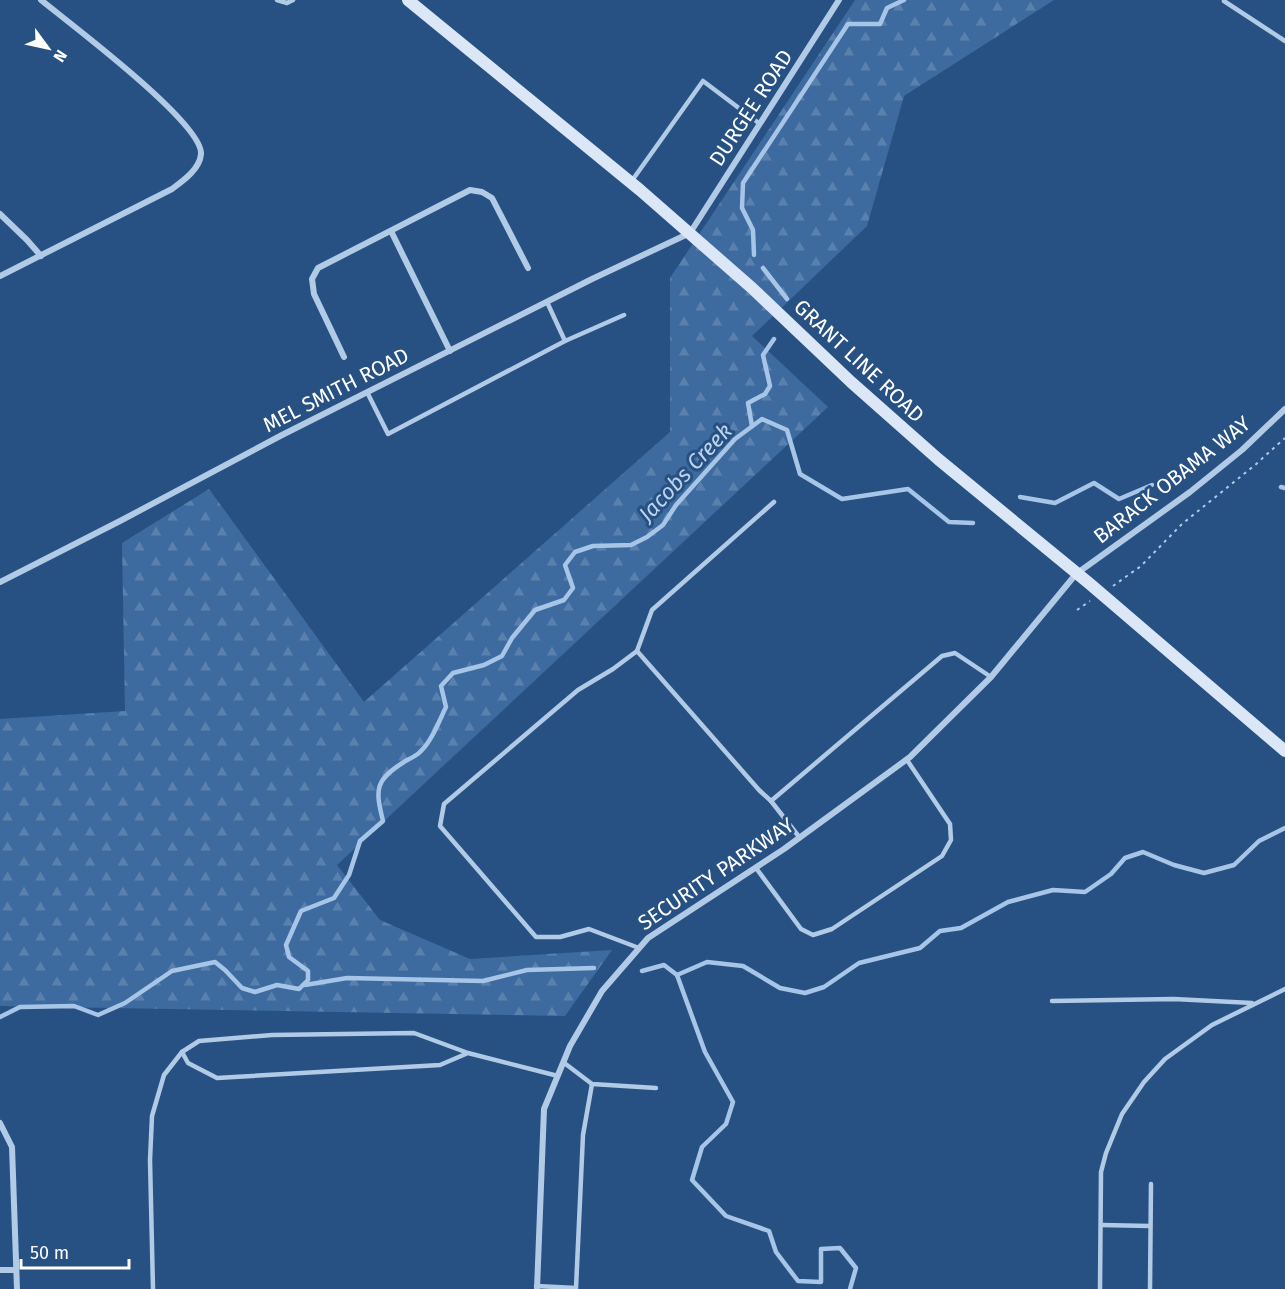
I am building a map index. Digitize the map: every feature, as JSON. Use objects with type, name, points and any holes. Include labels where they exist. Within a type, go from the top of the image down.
[{"type":"main road","name":"GRANT LINE ROAD","points":[[408,0],[631,182],[938,459],[1077,573],[1285,751]]},
{"type":"street","points":[[0,276],[172,189],[183,181],[198,164],[201,156],[196,139],[174,112],[41,0]]},
{"type":"street","name":"DURGEE ROAD","points":[[690,233],[839,0]]},
{"type":"street","points":[[344,357],[314,294],[312,279],[318,268],[470,190],[482,192],[492,198],[528,268]]},
{"type":"street","points":[[0,214],[41,256]]},
{"type":"street","points":[[392,231],[450,351]]},
{"type":"street","name":"MEL SMITH ROAD","points":[[0,582],[368,392],[690,233]]},
{"type":"street","name":"BARACK OBAMA WAY","points":[[1077,573],[1190,492],[1242,450],[1285,409]]},
{"type":"street","name":"SECURITY PARKWAY","points":[[536,1287],[544,1109],[570,1046],[602,991],[648,938],[800,838],[907,760],[992,677],[1077,573]]},
{"type":"street","points":[[0,1123],[12,1147],[16,1289]]},
{"type":"street","points":[[0,1270],[16,1270]]},
{"type":"lane","points":[[277,0],[287,3],[293,0]]},
{"type":"lane","points":[[1224,1],[1285,41]]},
{"type":"lane","points":[[631,182],[703,81],[760,124]]},
{"type":"lane","points":[[547,302],[565,341]]},
{"type":"lane","points":[[368,392],[388,434],[565,341],[624,315]]},
{"type":"lane","points":[[639,948],[589,928],[561,937],[536,937],[440,826],[444,804],[578,690],[637,651],[652,610],[774,502]]},
{"type":"lane","points":[[637,651],[771,801],[800,838]]},
{"type":"lane","points":[[771,801],[942,656],[955,653],[992,677]]},
{"type":"lane","points":[[756,868],[801,929],[813,935],[832,929],[942,856],[951,840],[950,824],[907,760]]},
{"type":"lane","points":[[1100,1289],[1101,1172],[1122,1114],[1144,1082],[1165,1059],[1212,1025],[1285,989]]},
{"type":"lane","points":[[1052,1001],[1174,999],[1255,1004]]},
{"type":"lane","points":[[153,1289],[150,1160],[152,1116],[164,1075],[182,1052],[199,1041],[272,1035],[414,1033],[468,1053],[558,1076]]},
{"type":"lane","points":[[182,1052],[188,1063],[217,1078],[440,1065],[468,1053]]},
{"type":"lane","points":[[563,1062],[592,1084],[656,1088]]},
{"type":"lane","points":[[536,1287],[577,1289],[583,1136],[592,1084]]},
{"type":"lane","points":[[1150,1289],[1151,1184]]},
{"type":"lane","points":[[1101,1225],[1150,1226]]},
{"type":"path","points":[[1132,573],[1182,525],[1285,438]]},
{"type":"green space","points":[[855,0],[1054,0],[904,96],[867,226],[752,336],[828,407],[337,865],[380,920],[470,959],[612,950],[565,1016],[0,1006],[0,719],[125,711],[122,543],[209,489],[364,702],[670,432],[670,278]]},
{"type":"waterway","points":[[754,255],[753,230],[742,208],[743,183],[848,24],[880,24],[887,8],[904,0]]},
{"type":"waterway","points":[[763,268],[787,299]]},
{"type":"waterway","points":[[752,426],[748,403],[765,394],[770,386],[763,355],[774,339]]},
{"type":"waterway","name":"Jacobs Creek","points":[[0,1017],[20,1007],[74,1006],[98,1015],[125,1003],[172,971],[215,962],[242,988],[255,992],[277,985],[299,989],[308,980],[308,971],[289,957],[286,945],[301,911],[334,898],[349,875],[360,841],[383,821],[378,793],[380,786],[387,774],[418,753],[432,737],[446,707],[441,686],[453,673],[484,665],[502,656],[512,638],[535,610],[564,600],[573,588],[565,565],[575,552],[593,546],[631,545],[663,525],[676,505],[735,439],[762,419],[787,430],[800,474],[842,499],[908,489],[949,522],[973,523]]},
{"type":"waterway","name":"Jacobs Creek","points":[[1020,497],[1055,503],[1094,483],[1119,499],[1152,485]]},
{"type":"waterway","name":"Jacobs Creek","points":[[1281,487],[1285,488]]},
{"type":"waterway","points":[[677,975],[707,962],[743,966],[780,988],[805,993],[824,987],[859,963],[920,948],[940,931],[961,928],[1008,902],[1053,890],[1085,892],[1111,874],[1125,858],[1143,852],[1174,865],[1204,873],[1234,865],[1259,841],[1285,828]]},
{"type":"waterway","points":[[642,971],[664,965],[677,975],[705,1052],[733,1102],[726,1124],[702,1147],[692,1180],[726,1216],[769,1231],[776,1252],[798,1281],[821,1282],[821,1249],[840,1248],[856,1268],[850,1289]]},
{"type":"waterway","points":[[305,985],[347,978],[483,981],[527,970],[594,968]]}]
